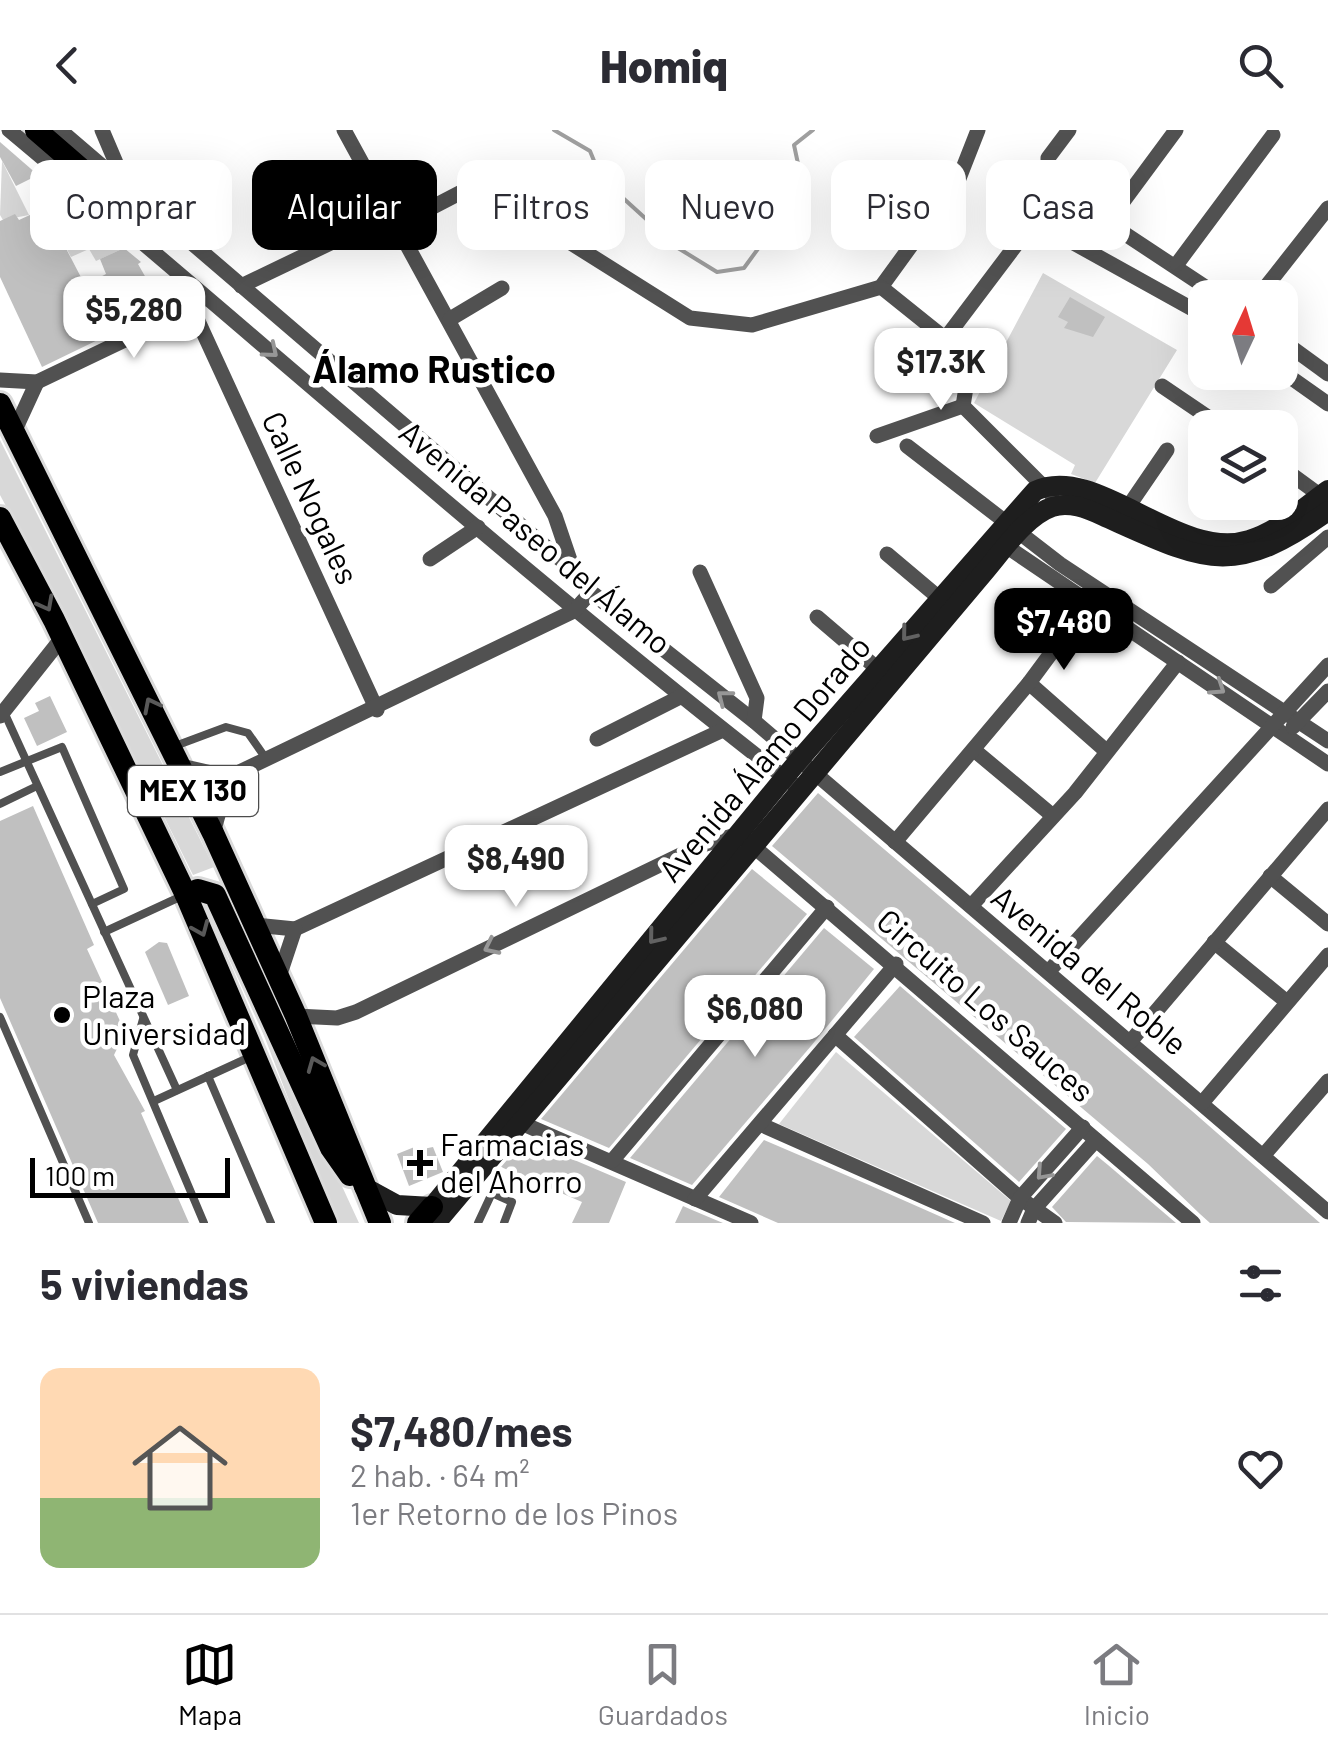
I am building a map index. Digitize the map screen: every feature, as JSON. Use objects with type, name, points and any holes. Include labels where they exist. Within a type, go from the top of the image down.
[{"type":"main road","points":[[36,130],[76,160]]},
{"type":"main road","name":"MEX 130","points":[[0,404],[177,757],[256,925],[380,1223]]},
{"type":"main road","name":"MEX 130","points":[[0,518],[186,894],[326,1223]]},
{"type":"main road","points":[[186,894],[198,890],[215,896],[331,1148],[344,1170],[364,1187]]},
{"type":"street","name":"Avenida Paseo del Álamo","points":[[9,130],[46,160]]},
{"type":"street","name":"Avenida Paseo del Álamo","points":[[60,130],[89,160]]},
{"type":"street","points":[[102,130],[110,160]]},
{"type":"street","points":[[344,130],[361,160]]},
{"type":"street","points":[[437,201],[477,184],[690,318],[752,325],[880,288],[958,181],[978,130]]},
{"type":"street","points":[[1048,160],[1068,130]]},
{"type":"street","points":[[1130,192],[1176,130]]},
{"type":"street","points":[[1176,264],[1272,135]]},
{"type":"street","points":[[1272,280],[1328,208]]},
{"type":"street","points":[[945,339],[1034,220],[1188,306]]},
{"type":"street","points":[[1130,236],[1198,280]]},
{"type":"street","name":"Avenida Paseo del Álamo","points":[[155,250],[574,612],[723,730],[799,775]]},
{"type":"street","name":"Avenida Paseo del Álamo","points":[[194,250],[573,570],[591,592],[754,721],[799,775]]},
{"type":"street","points":[[240,286],[324,250]]},
{"type":"street","points":[[411,250],[556,516],[573,570]]},
{"type":"street","points":[[450,319],[502,288]]},
{"type":"street","points":[[880,288],[945,339],[967,363],[963,406],[972,420],[1045,486],[1059,505],[1086,509],[1210,551],[1274,529],[1326,499],[1298,479]]},
{"type":"street","points":[[14,432],[28,394],[38,382],[211,299]]},
{"type":"street","name":"Calle Nogales","points":[[192,308],[378,710]]},
{"type":"street","points":[[1298,349],[1325,364]]},
{"type":"street","points":[[0,380],[38,382]]},
{"type":"street","points":[[1298,383],[1328,404]]},
{"type":"street","points":[[1162,386],[1198,410]]},
{"type":"street","points":[[877,436],[963,406]]},
{"type":"street","points":[[907,446],[1090,602],[1178,662],[1278,718]]},
{"type":"street","points":[[1126,510],[1167,450]]},
{"type":"street","points":[[1045,486],[1069,486],[1210,551]]},
{"type":"street","name":"Avenida Álamo Dorado","points":[[364,1187],[428,1218],[515,1120],[799,775],[1045,486]]},
{"type":"street","name":"Avenida Álamo Dorado","points":[[799,775],[938,597],[1006,534],[1047,508],[1059,505]]},
{"type":"street","points":[[430,559],[478,527]]},
{"type":"street","points":[[1006,534],[1146,620],[1292,728],[1328,764]]},
{"type":"street","points":[[1271,586],[1328,537]]},
{"type":"street","points":[[887,554],[938,597]]},
{"type":"street","points":[[700,572],[757,698],[754,721]]},
{"type":"street","points":[[177,757],[230,777],[378,710],[574,612],[591,592]]},
{"type":"street","points":[[896,842],[1029,683],[1090,602]]},
{"type":"street","points":[[817,618],[879,670]]},
{"type":"street","points":[[1133,632],[1146,620]]},
{"type":"street","points":[[2,714],[62,638]]},
{"type":"street","points":[[971,906],[1075,794],[1105,750],[1178,662]]},
{"type":"street","points":[[1049,971],[1328,665]]},
{"type":"street","points":[[1029,683],[1105,750]]},
{"type":"street","points":[[1292,728],[1328,691]]},
{"type":"street","points":[[597,739],[680,697]]},
{"type":"street","points":[[1292,728],[1328,741]]},
{"type":"street","points":[[256,925],[295,929],[723,730]]},
{"type":"street","points":[[974,750],[1052,816]]},
{"type":"street","name":"Avenida del Roble","points":[[799,775],[896,842],[1328,1212]]},
{"type":"street","points":[[213,833],[230,777]]},
{"type":"street","points":[[1130,1042],[1328,810]]},
{"type":"street","points":[[296,1016],[336,1018],[356,1012],[699,846],[746,840]]},
{"type":"street","name":"Circuito Los Sauces","points":[[746,840],[896,964],[1193,1223]]},
{"type":"street","points":[[1270,876],[1328,924]]},
{"type":"street","points":[[612,1161],[827,907]]},
{"type":"street","points":[[279,978],[295,929]]},
{"type":"street","points":[[1214,942],[1286,1002]]},
{"type":"street","points":[[1202,1103],[1328,954]]},
{"type":"street","points":[[695,1199],[896,964]]},
{"type":"street","points":[[835,1035],[1020,1198],[1031,1216],[1055,1223]]},
{"type":"street","points":[[1263,1156],[1328,1081]]},
{"type":"street","points":[[515,1120],[751,1223]]},
{"type":"street","points":[[762,1125],[983,1223]]},
{"type":"street","points":[[1009,1223],[1020,1198],[1083,1127]]},
{"type":"street","points":[[1031,1216],[1096,1140]]},
{"type":"lane","points":[[2,714],[176,1090]]},
{"type":"lane","points":[[177,757],[226,727],[248,733],[267,760]]},
{"type":"lane","points":[[0,772],[62,747],[124,889],[92,904]]},
{"type":"lane","points":[[0,804],[37,786]]},
{"type":"lane","points":[[104,932],[186,894]]},
{"type":"lane","points":[[143,1017],[133,1055],[204,1223]]},
{"type":"lane","points":[[0,1018],[90,1223]]},
{"type":"lane","points":[[154,1100],[256,1055]]},
{"type":"lane","points":[[208,1076],[271,1223]]},
{"type":"lane","points":[[478,1223],[492,1193],[512,1202],[504,1223]]},
{"type":"shaded area","points":[[2,161],[29,215],[3,220],[0,215]]},
{"type":"shaded area","points":[[67,250],[87,250],[71,257]]},
{"type":"shaded area","points":[[90,250],[120,250],[96,261]]},
{"type":"shaded area","points":[[1043,273],[1177,350],[1095,483],[1071,474],[1075,465],[974,403]]},
{"type":"shaded area","points":[[110,294],[125,326],[108,335],[93,302]]},
{"type":"shaded area","points":[[0,440],[214,867],[193,875],[0,495]]},
{"type":"shaded area","points":[[211,903],[359,1223],[336,1223],[260,1025],[205,904]]},
{"type":"shaded area","points":[[836,1052],[1011,1201],[1001,1221],[779,1124]]},
{"type":"building","points":[[0,142],[30,168],[30,179],[16,186],[0,157]]},
{"type":"building","points":[[15,214],[19,220],[30,215],[30,250],[67,250],[85,285],[106,274],[100,259],[126,250],[141,262],[138,264],[146,278],[131,290],[145,312],[136,320],[115,292],[93,302],[108,335],[42,367],[0,277],[0,221]]},
{"type":"building","points":[[1070,297],[1105,317],[1093,337],[1064,328],[1068,322],[1058,317]]},
{"type":"building","points":[[50,696],[67,732],[37,746],[24,718],[39,711],[35,703]]},
{"type":"building","points":[[818,793],[1320,1223],[1210,1223],[1148,1164],[772,846]]},
{"type":"building","name":"Plaza Universidad","points":[[33,806],[94,945],[87,949],[125,1032],[114,1055],[145,1111],[141,1113],[189,1223],[98,1223],[0,998],[0,821]]},
{"type":"building","points":[[752,869],[807,914],[609,1148],[541,1119]]},
{"type":"building","points":[[824,928],[874,969],[811,1046],[692,1185],[630,1158]]},
{"type":"building","points":[[159,942],[167,943],[189,996],[168,1005],[145,952]]},
{"type":"building","points":[[900,986],[1066,1129],[1019,1182],[854,1037]]},
{"type":"building","points":[[525,1139],[626,1182],[609,1223],[572,1223],[582,1202],[501,1167]]},
{"type":"building","points":[[764,1140],[955,1223],[778,1223],[719,1197]]},
{"type":"building","name":"Farmacias del Ahorro","points":[[417,1146],[418,1150],[433,1147],[443,1172],[409,1186],[397,1154]]},
{"type":"building","points":[[1097,1156],[1176,1223],[1066,1222],[1052,1207]]},
{"type":"building","points":[[683,1206],[692,1210],[723,1223],[675,1223]]},
{"type":"waterway","points":[[554,130],[590,151],[601,178],[678,248],[717,272],[744,268],[803,187],[794,145],[813,130]]},
{"type":"place","name":"Plaza Universidad","points":[[62,1015]]},
{"type":"place","name":"Farmacias del Ahorro","points":[[420,1163]]},
{"type":"district","name":"Álamo Rustico","points":[[434,370]]}]
